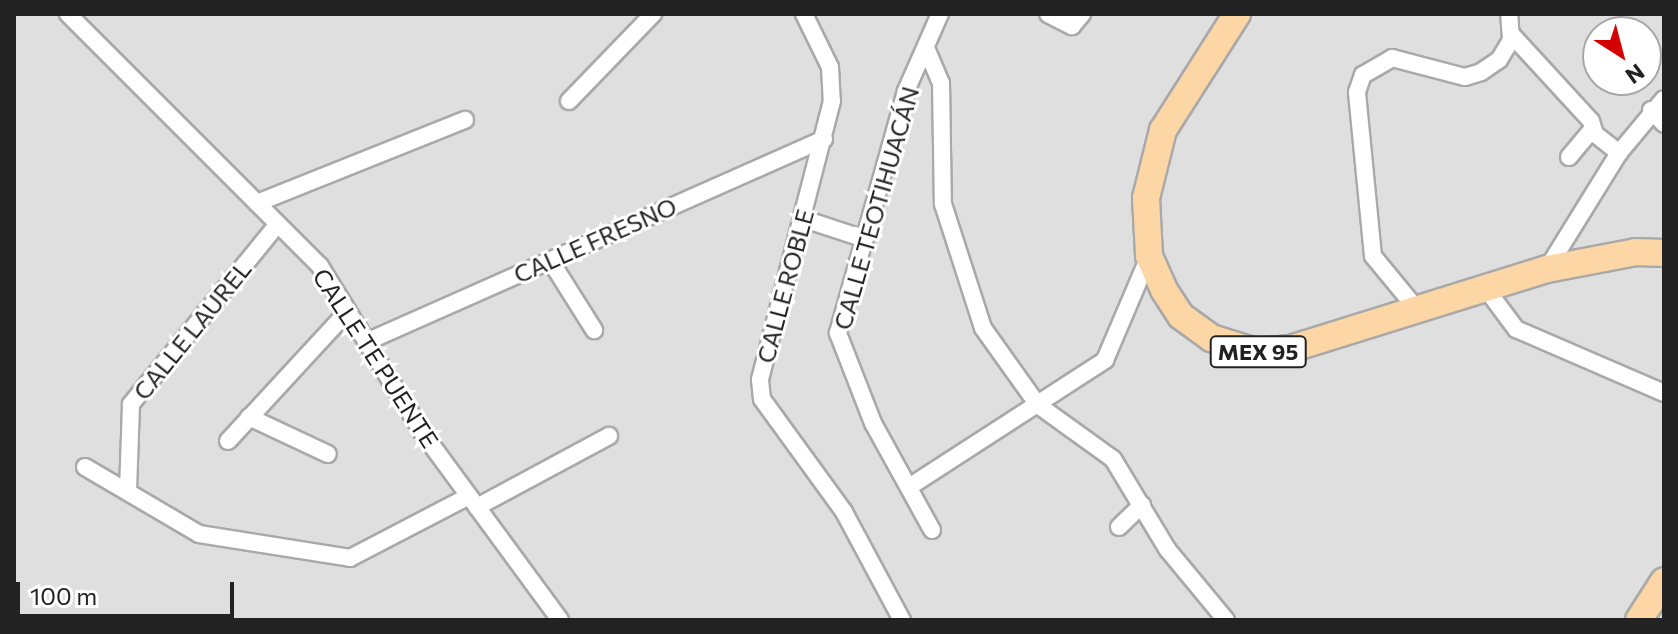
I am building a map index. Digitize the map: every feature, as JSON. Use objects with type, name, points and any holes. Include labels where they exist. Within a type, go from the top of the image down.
[{"type":"main road","name":"MEX 95","points":[[1237,14],[1163,130],[1146,198],[1149,256],[1181,316],[1233,348],[1290,349],[1420,313],[1547,269],[1636,252],[1664,253]]},
{"type":"main road","points":[[1639,620],[1664,581]]},
{"type":"street","name":"CALLE TE PUENTE","points":[[68,14],[320,266],[366,342],[473,501],[560,620]]},
{"type":"street","points":[[569,101],[653,14]]},
{"type":"street","name":"CALLE ROBLE","points":[[804,14],[830,67],[832,101],[760,380],[762,399],[844,512],[902,620]]},
{"type":"street","name":"CALLE TEOTIHUACÁN","points":[[932,530],[840,348],[838,333],[906,91],[940,14]]},
{"type":"street","points":[[1048,14],[1072,26],[1082,14]]},
{"type":"street","points":[[1420,313],[1373,256],[1354,117],[1357,92],[1363,75],[1392,58],[1465,77],[1481,72],[1499,60],[1511,34],[1509,14]]},
{"type":"street","points":[[1511,34],[1591,121],[1592,130],[1619,153]]},
{"type":"street","points":[[926,48],[941,83],[943,204],[983,328],[1038,405],[1113,459],[1200,589],[1226,620]]},
{"type":"street","points":[[1658,105],[1664,124]]},
{"type":"street","points":[[1547,269],[1619,153],[1658,105]]},
{"type":"street","points":[[257,203],[465,120]]},
{"type":"street","points":[[1569,157],[1592,130]]},
{"type":"street","name":"CALLE FRESNO","points":[[366,342],[824,139]]},
{"type":"street","points":[[804,219],[865,239]]},
{"type":"street","name":"CALLE LAUREL","points":[[128,491],[131,404],[277,225]]},
{"type":"street","points":[[909,487],[1105,360],[1149,256]]},
{"type":"street","points":[[550,260],[594,330]]},
{"type":"street","points":[[1487,290],[1516,329],[1664,393]]},
{"type":"street","points":[[228,441],[347,312]]},
{"type":"street","points":[[249,417],[328,454]]},
{"type":"street","points":[[85,467],[199,534],[355,559],[609,436]]},
{"type":"street","points":[[1119,527],[1142,505]]},
{"type":"shaded area","points":[[14,14],[1664,14],[1664,620],[14,620]]}]
